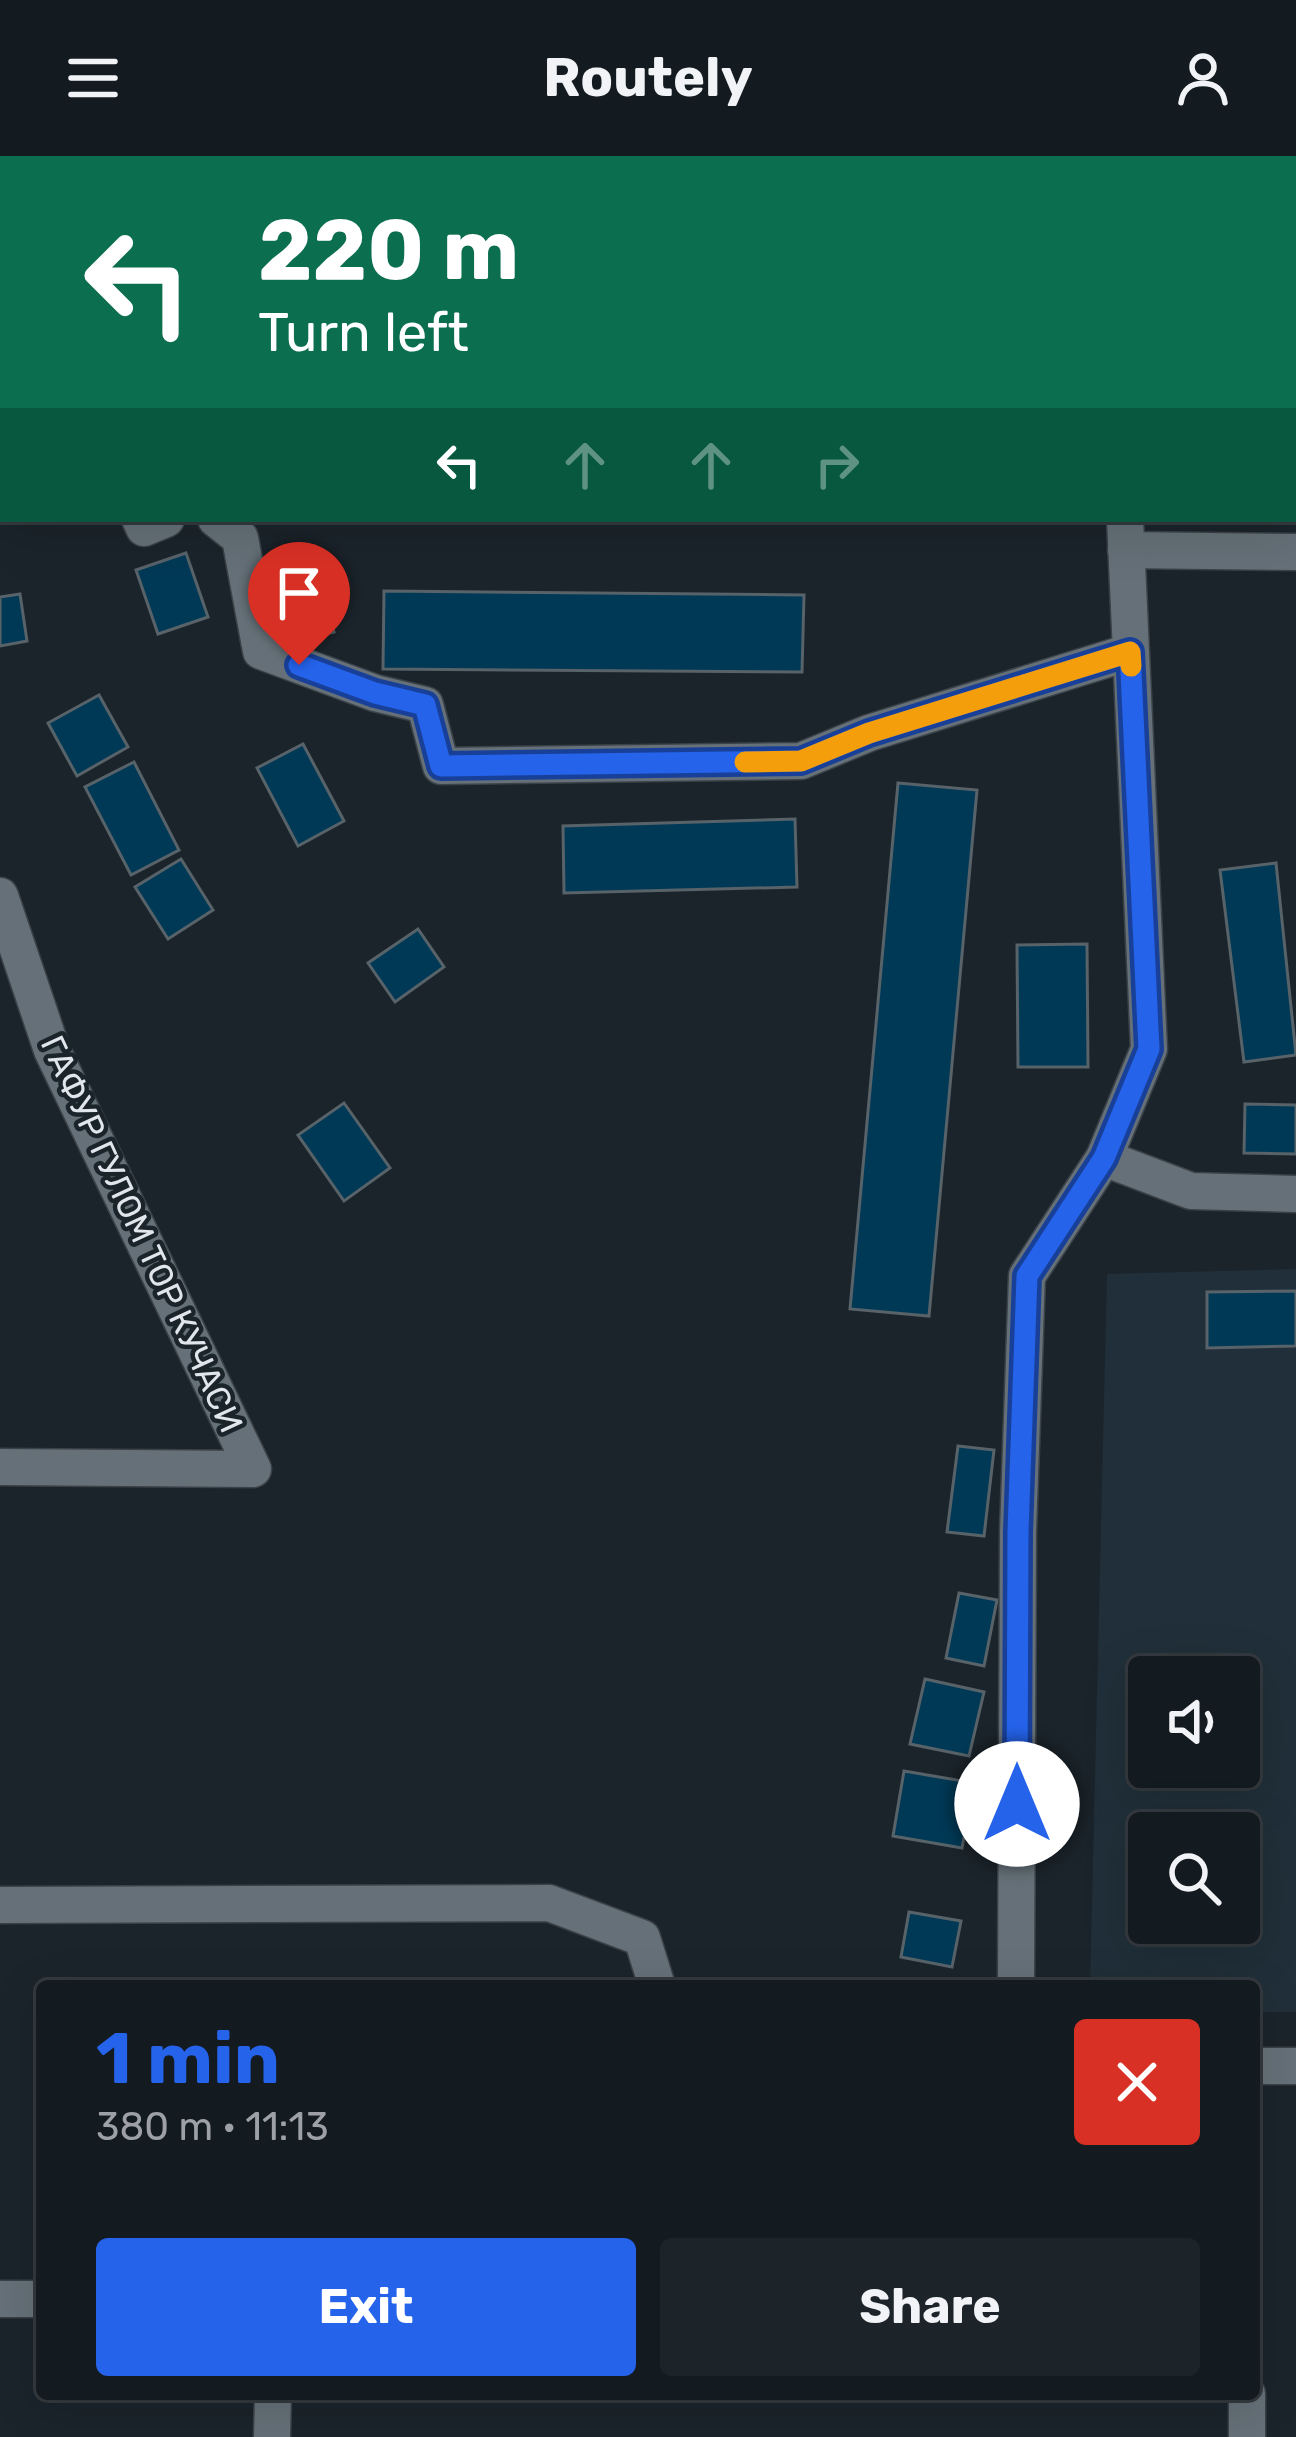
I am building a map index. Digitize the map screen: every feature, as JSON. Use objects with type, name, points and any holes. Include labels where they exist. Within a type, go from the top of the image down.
[{"type":"street","points":[[220,522],[240,538],[261,651],[375,693],[425,705],[441,766],[801,761],[869,733],[1130,652]]},
{"type":"street","points":[[1016,1980],[1018,1532],[1027,1276],[1104,1158],[1149,1049],[1125,535],[1296,552]]},
{"type":"street","name":"ГАФУР ГУЛОМ ТОР КУЧАСИ","points":[[0,896],[52,1050],[253,1468],[0,1467]]},
{"type":"street","points":[[1104,1158],[1191,1191],[1296,1194]]},
{"type":"street","points":[[0,1905],[549,1904],[642,1938],[655,1980]]},
{"type":"street","points":[[1260,2066],[1296,2066]]},
{"type":"street","points":[[0,2300],[36,2299]]},
{"type":"street","points":[[272,2437],[273,2400]]},
{"type":"street","points":[[1247,2400],[1247,2437]]},
{"type":"shaded area","points":[[1296,1269],[1296,2012],[1260,2012],[1260,1980],[1090,1980],[1107,1274]]},
{"type":"building","points":[[186,553],[208,617],[158,634],[136,570]]},
{"type":"building","points":[[321,562],[334,632],[279,643],[266,573]]},
{"type":"building","points":[[384,591],[804,595],[802,672],[383,669]]},
{"type":"building","points":[[20,594],[27,641],[0,646],[0,597]]},
{"type":"building","points":[[99,695],[128,747],[77,776],[48,723]]},
{"type":"building","points":[[303,744],[344,821],[298,846],[257,768]]},
{"type":"building","points":[[134,762],[179,850],[131,875],[85,787]]},
{"type":"building","points":[[898,783],[977,790],[929,1316],[850,1309]]},
{"type":"building","points":[[795,819],[797,887],[564,893],[563,826]]},
{"type":"building","points":[[181,859],[213,910],[168,939],[135,887]]},
{"type":"building","points":[[1276,863],[1296,1055],[1244,1062],[1220,870]]},
{"type":"building","points":[[418,929],[444,967],[395,1002],[368,963]]},
{"type":"building","points":[[1087,944],[1088,1067],[1018,1067],[1017,945]]},
{"type":"building","points":[[344,1103],[390,1168],[344,1201],[298,1135]]},
{"type":"building","points":[[1245,1104],[1296,1105],[1296,1154],[1244,1153]]},
{"type":"building","points":[[1296,1291],[1296,1346],[1207,1348],[1207,1292]]},
{"type":"building","points":[[958,1446],[994,1450],[984,1536],[947,1532]]},
{"type":"building","points":[[959,1593],[997,1600],[984,1666],[946,1658]]},
{"type":"building","points":[[925,1679],[984,1692],[969,1756],[910,1744]]},
{"type":"building","points":[[904,1771],[974,1783],[962,1848],[893,1836]]},
{"type":"building","points":[[909,1912],[961,1921],[952,1967],[901,1957]]},
{"type":"slow traffic","points":[[745,762],[801,761],[869,733],[1130,652],[1131,666]]},
{"type":"route","points":[[299,665],[375,693],[425,705],[441,766],[801,761],[869,733],[1130,652],[1149,1049],[1104,1158],[1027,1276],[1018,1532],[1017,1804]]}]
